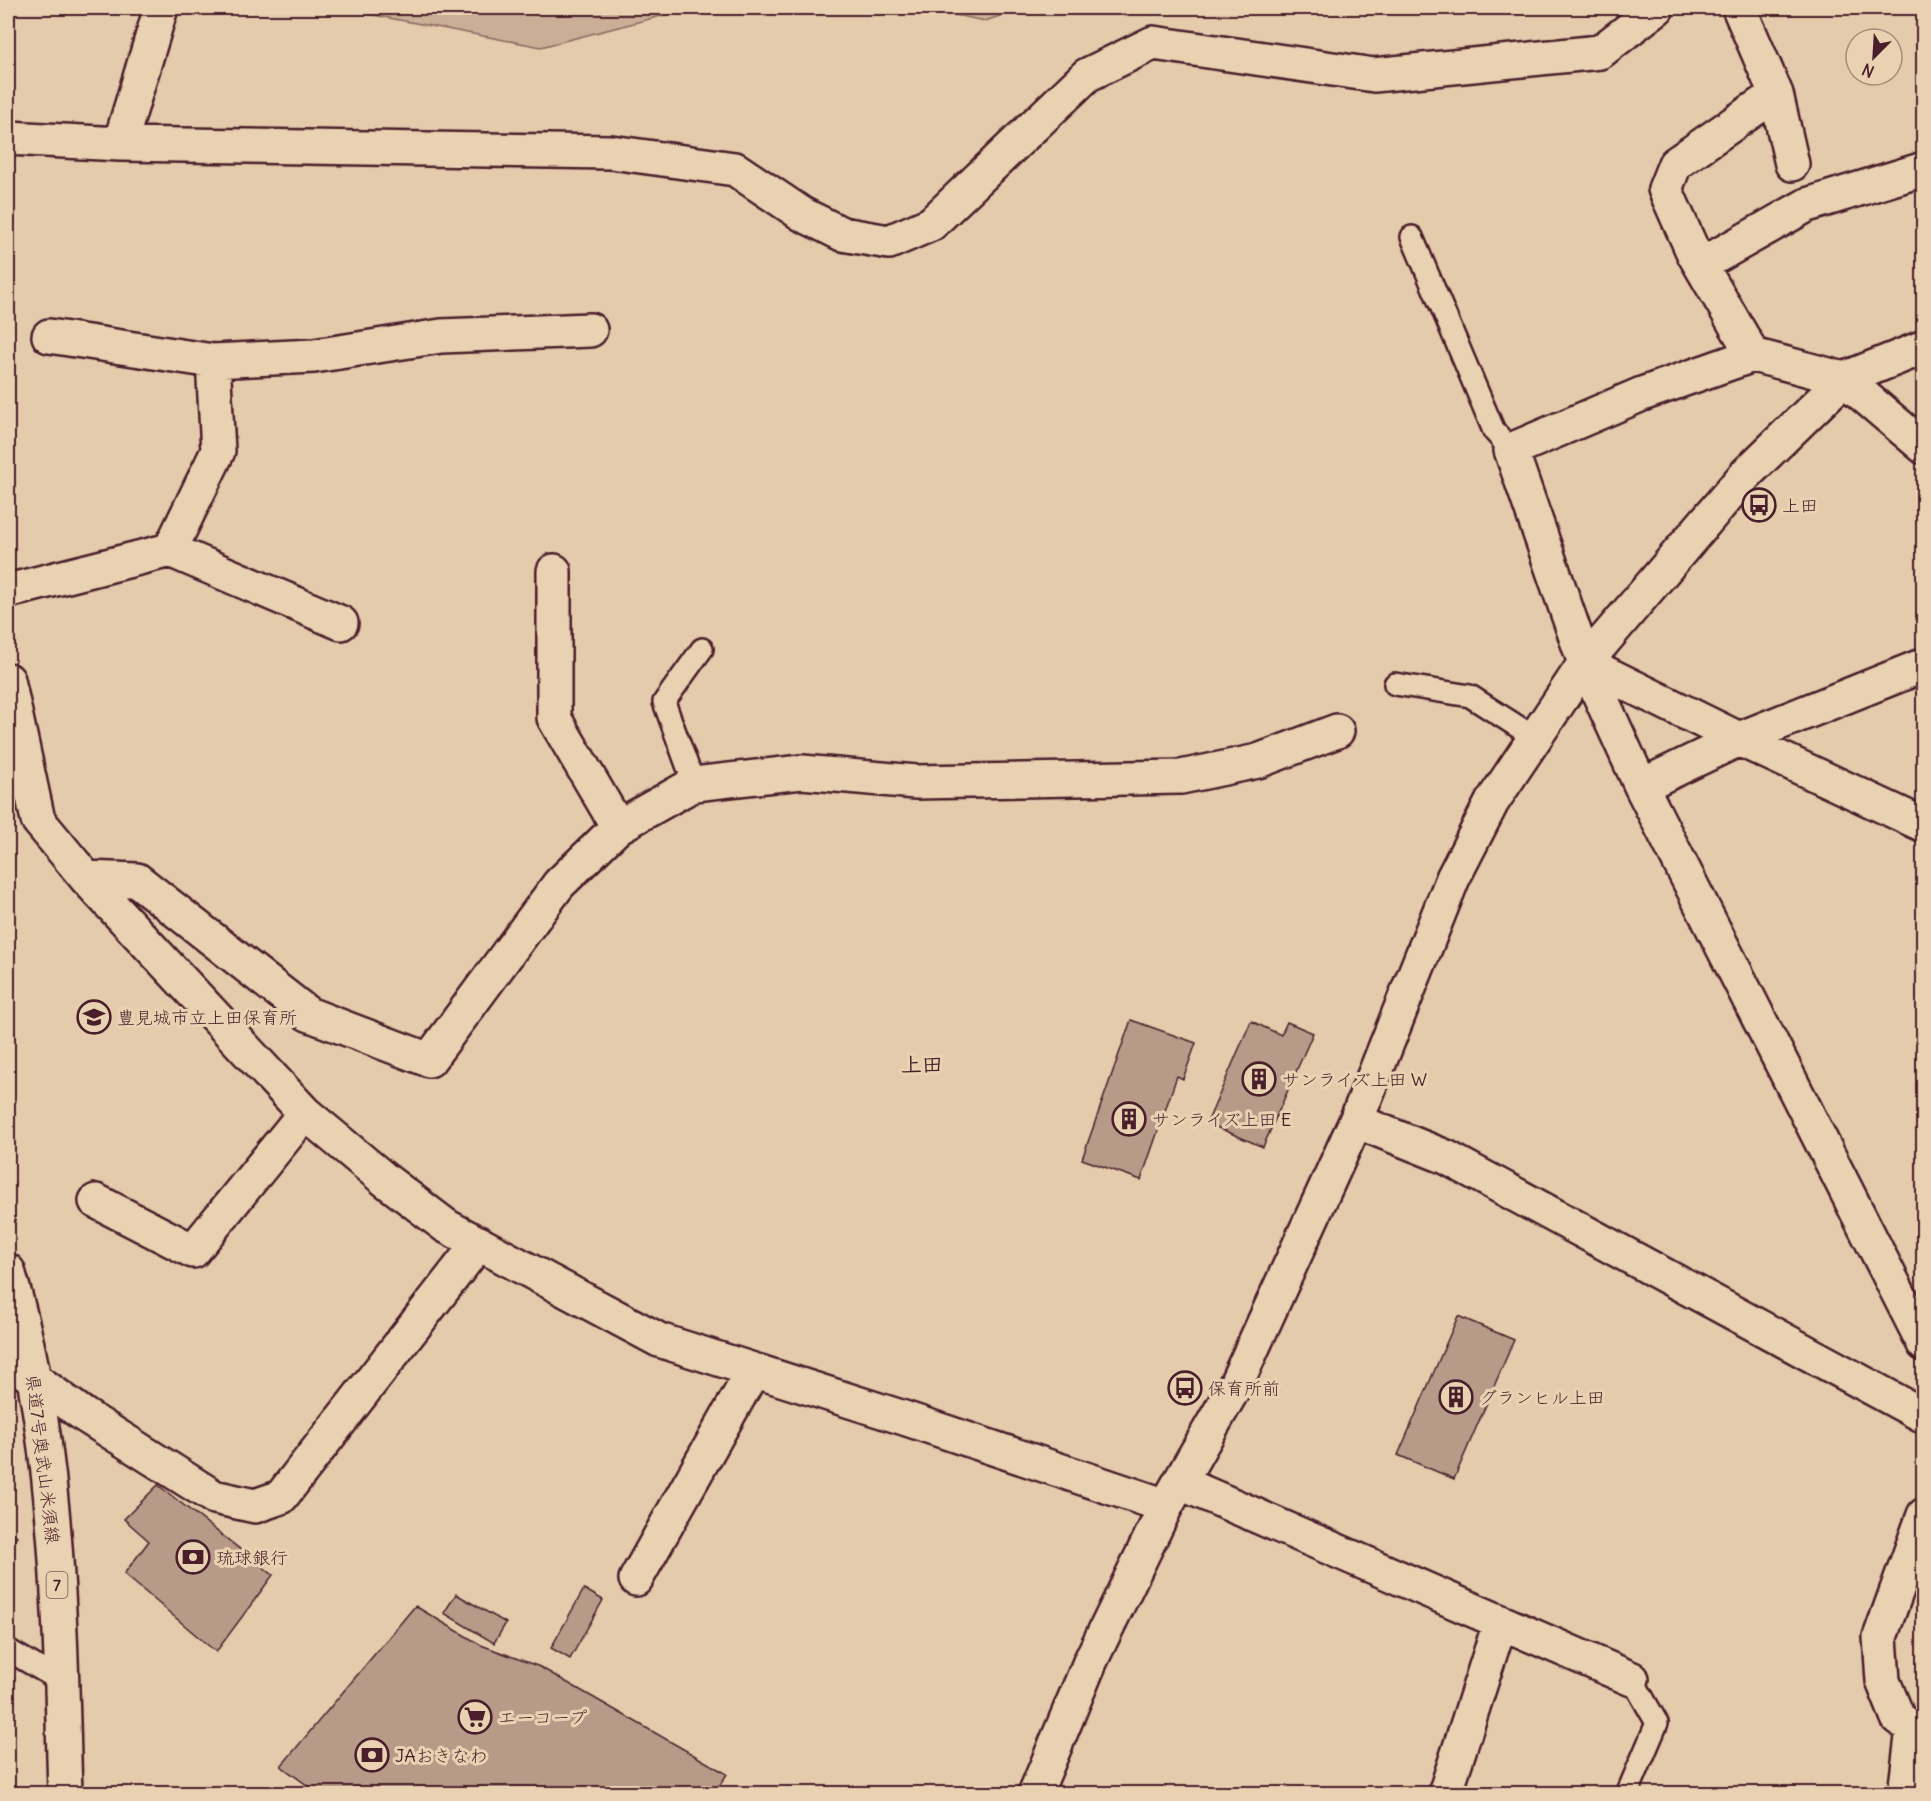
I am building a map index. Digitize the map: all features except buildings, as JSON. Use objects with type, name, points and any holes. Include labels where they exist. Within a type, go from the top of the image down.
[{"type":"street","points":[[120,144],[161,8]]},
{"type":"street","points":[[8,138],[120,144],[611,152],[735,169],[802,214],[842,234],[889,242],[931,224],[1087,75],[1153,44],[1374,75],[1600,52],[1657,8]]},
{"type":"street","points":[[1738,8],[1776,94],[1792,164]]},
{"type":"street","points":[[1753,355],[1701,265],[1665,189],[1675,164],[1776,94]]},
{"type":"street","points":[[1701,265],[1807,205],[1923,169]]},
{"type":"street","points":[[49,336],[213,361],[314,356],[441,336],[590,330]]},
{"type":"street","points":[[1035,1794],[1090,1662],[1173,1494],[1236,1384],[1356,1121],[1453,878],[1492,802],[1585,663],[1746,474],[1844,379],[1923,347]]},
{"type":"street","points":[[1923,447],[1844,379],[1753,355],[1642,394],[1511,450],[1585,663],[1641,786],[1923,1344]]},
{"type":"street","points":[[170,550],[218,451],[213,361]]},
{"type":"street","points":[[8,591],[170,550],[342,623]]},
{"type":"street","points":[[554,571],[554,718],[618,827]]},
{"type":"street","points":[[1585,663],[1739,739],[1923,825]]},
{"type":"street","points":[[1641,786],[1739,739],[1923,665]]},
{"type":"street","points":[[8,680],[39,820],[86,878],[305,1113],[384,1179],[446,1226],[659,1340],[904,1418],[1173,1494],[1500,1623],[1632,1679]]},
{"type":"street","points":[[86,878],[137,880],[308,1014],[429,1060],[559,884],[618,827],[694,784],[802,772],[916,782],[1181,777],[1258,761],[1337,731]]},
{"type":"street","points":[[96,1201],[193,1251],[305,1113]]},
{"type":"street","points":[[1356,1121],[1446,1157],[1923,1416]]},
{"type":"street","points":[[20,1369],[84,1415],[214,1497],[255,1506],[281,1497],[479,1244]]},
{"type":"street","name":"県道7号奥武山米須線","points":[[8,1270],[19,1309],[20,1369],[53,1522],[60,1632],[65,1794]]},
{"type":"street","points":[[636,1579],[753,1371]]},
{"type":"street","points":[[1905,1794],[1918,1733],[1898,1718],[1883,1681],[1880,1637],[1923,1515]]},
{"type":"street","points":[[1445,1794],[1500,1623]]},
{"type":"lane","points":[[1412,237],[1494,431],[1511,450]]},
{"type":"lane","points":[[694,784],[664,702],[702,649]]},
{"type":"lane","points":[[1395,684],[1470,696],[1534,737]]},
{"type":"lane","points":[[8,1650],[61,1681]]},
{"type":"lane","points":[[1626,1794],[1657,1723],[1632,1679]]},
{"type":"shaded area","points":[[337,8],[692,8],[541,47]]},
{"type":"shaded area","points":[[920,8],[1024,8],[985,21]]},
{"type":"place","name":"上田","points":[[1759,505]]},
{"type":"place","name":"豊見城市立上田保育所","points":[[94,1017]]},
{"type":"place","name":"サンライズ上田 W","points":[[1259,1079]]},
{"type":"place","name":"サンライズ上田 E","points":[[1129,1119]]},
{"type":"place","name":"保育所前","points":[[1185,1388]]},
{"type":"place","name":"グランヒル上田","points":[[1456,1397]]},
{"type":"place","name":"琉球銀行","points":[[193,1557]]},
{"type":"place","name":"エーコープ","points":[[475,1717]]},
{"type":"place","name":"JAおきなわ","points":[[372,1755]]},
{"type":"district","name":"上田","points":[[922,1064]]}]
